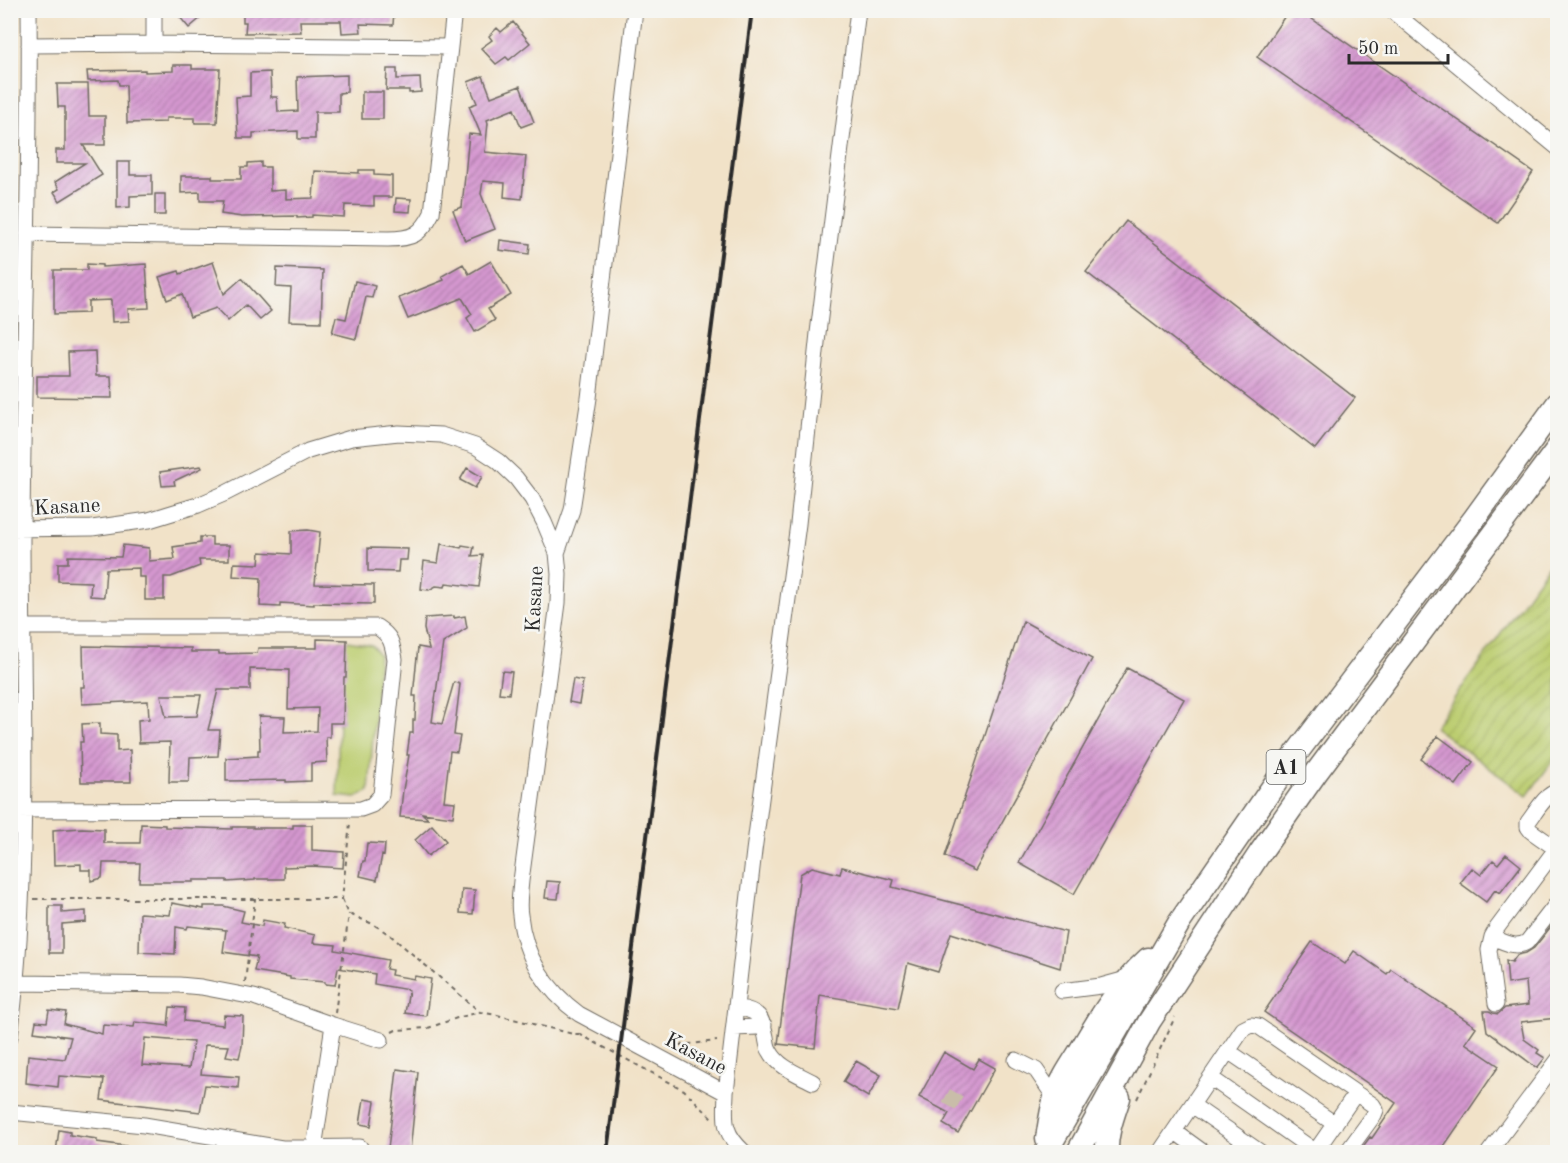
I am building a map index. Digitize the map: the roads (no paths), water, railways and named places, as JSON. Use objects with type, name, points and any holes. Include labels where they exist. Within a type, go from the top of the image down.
[{"type":"highway","name":"A1","points":[[1045,1152],[1179,923],[1292,759],[1474,519],[1557,403]]},
{"type":"highway","name":"A1","points":[[1078,1152],[1149,1022],[1260,853],[1557,448]]},
{"type":"highway","points":[[1045,1152],[1055,1098],[1091,1032],[1136,970],[1169,941]]},
{"type":"highway","points":[[1107,1152],[1111,1122],[1143,1046],[1149,1022]]},
{"type":"street","points":[[10,1036],[17,983],[23,899],[18,810],[16,530],[27,234],[29,10]]},
{"type":"street","points":[[154,10],[154,44]]},
{"type":"street","points":[[27,234],[388,239],[405,239],[416,234],[425,226],[432,213],[454,10]]},
{"type":"street","points":[[557,553],[572,510],[589,398],[635,10]]},
{"type":"street","points":[[726,1092],[754,851],[798,524],[818,333],[858,10]]},
{"type":"street","points":[[1391,10],[1557,148]]},
{"type":"street","points":[[29,45],[154,44],[450,48]]},
{"type":"street","name":"Kasane","points":[[16,530],[93,528],[149,520],[198,505],[308,451],[351,438],[399,432],[441,435],[475,446],[498,460],[532,499],[557,553],[559,574],[558,603],[521,881],[519,913],[529,953],[540,974],[564,1003],[590,1020],[726,1092],[724,1122],[730,1136],[744,1152]]},
{"type":"street","points":[[17,627],[377,627],[391,639],[395,659],[381,795],[372,805],[361,809],[18,810]]},
{"type":"street","points":[[1496,1004],[1489,950],[1492,937],[1557,850],[1531,831],[1528,822],[1549,794],[1557,791]]},
{"type":"street","points":[[1492,937],[1521,946],[1527,942],[1557,902]]},
{"type":"street","points":[[1062,991],[1101,986],[1130,978]]},
{"type":"street","points":[[17,983],[201,987],[254,997],[381,1040]]},
{"type":"street","points":[[736,1007],[749,1009],[761,1017],[769,1050],[777,1061],[813,1082]]},
{"type":"street","points":[[314,1148],[333,1025]]},
{"type":"street","points":[[733,1034],[764,1025]]},
{"type":"street","points":[[1160,1152],[1243,1029],[1251,1025],[1258,1026],[1374,1105],[1376,1110],[1347,1152]]},
{"type":"street","points":[[1228,1051],[1335,1124]]},
{"type":"street","points":[[1016,1060],[1036,1070],[1055,1098]]},
{"type":"street","points":[[1489,1152],[1557,1060]]},
{"type":"street","points":[[1211,1078],[1315,1152],[1356,1093]]},
{"type":"street","points":[[1192,1105],[1260,1152]]},
{"type":"street","points":[[10,1112],[144,1125],[221,1145],[282,1148],[360,1147]]},
{"type":"street","points":[[1174,1131],[1203,1152]]},
{"type":"tunnel","points":[[949,1106],[960,1087]]},
{"type":"railway","points":[[607,1152],[752,10]]}]
